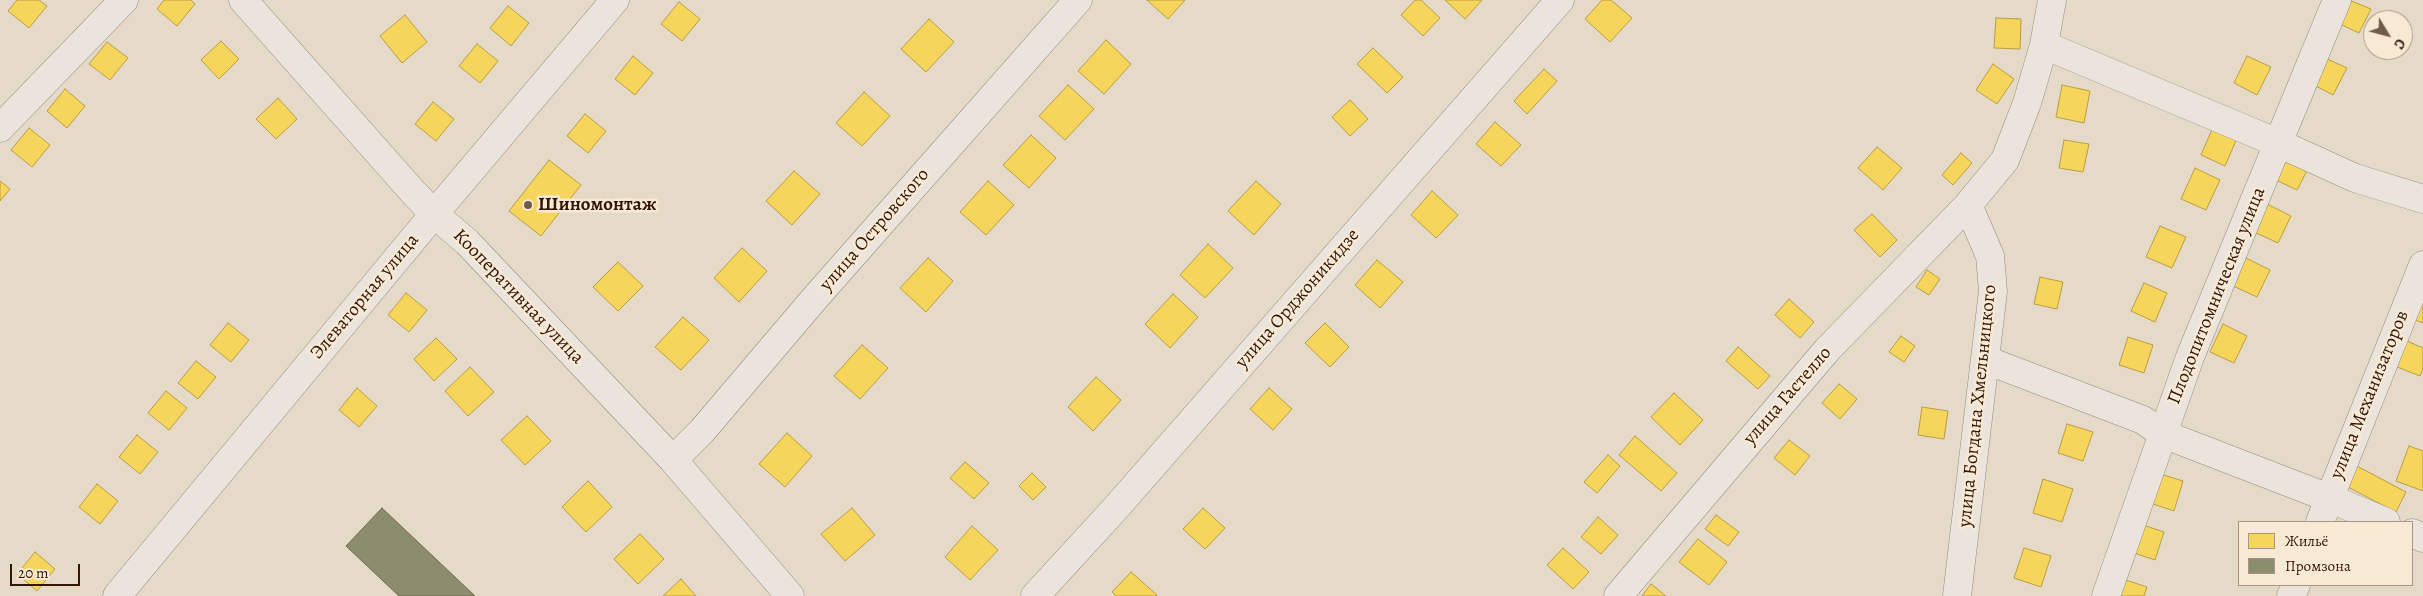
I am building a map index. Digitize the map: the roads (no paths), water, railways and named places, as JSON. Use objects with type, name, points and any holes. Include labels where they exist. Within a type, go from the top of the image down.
[{"type":"street","points":[[0,128],[124,0]]},
{"type":"street","name":"Кооперативная улица","points":[[243,0],[434,214],[467,242],[673,460],[790,596]]},
{"type":"street","name":"Элеваторная улица","points":[[117,596],[434,214],[615,0]]},
{"type":"street","name":"улица Островского","points":[[673,460],[702,431],[815,298],[1078,0]]},
{"type":"street","name":"улица Орджоникидзе","points":[[1035,596],[1114,510],[1560,0]]},
{"type":"street","points":[[1968,205],[2005,160],[2027,103],[2044,44],[2052,0]]},
{"type":"street","name":"Плодопитомническая улица","points":[[2106,596],[2190,357],[2336,0]]},
{"type":"street","points":[[2044,44],[2278,143],[2355,178],[2423,199]]},
{"type":"street","name":"улица Богдана Хмельницкого","points":[[1957,596],[1993,290],[1990,256],[1968,205]]},
{"type":"street","name":"улица Гастелло","points":[[1618,596],[1827,350],[1968,205]]},
{"type":"street","name":"улица Механизаторов","points":[[2381,521],[2324,510],[2423,265]]},
{"type":"street","points":[[1986,360],[2143,420],[2163,434],[2324,510]]},
{"type":"place","name":"Шиномонтаж","points":[[528,205]]}]
